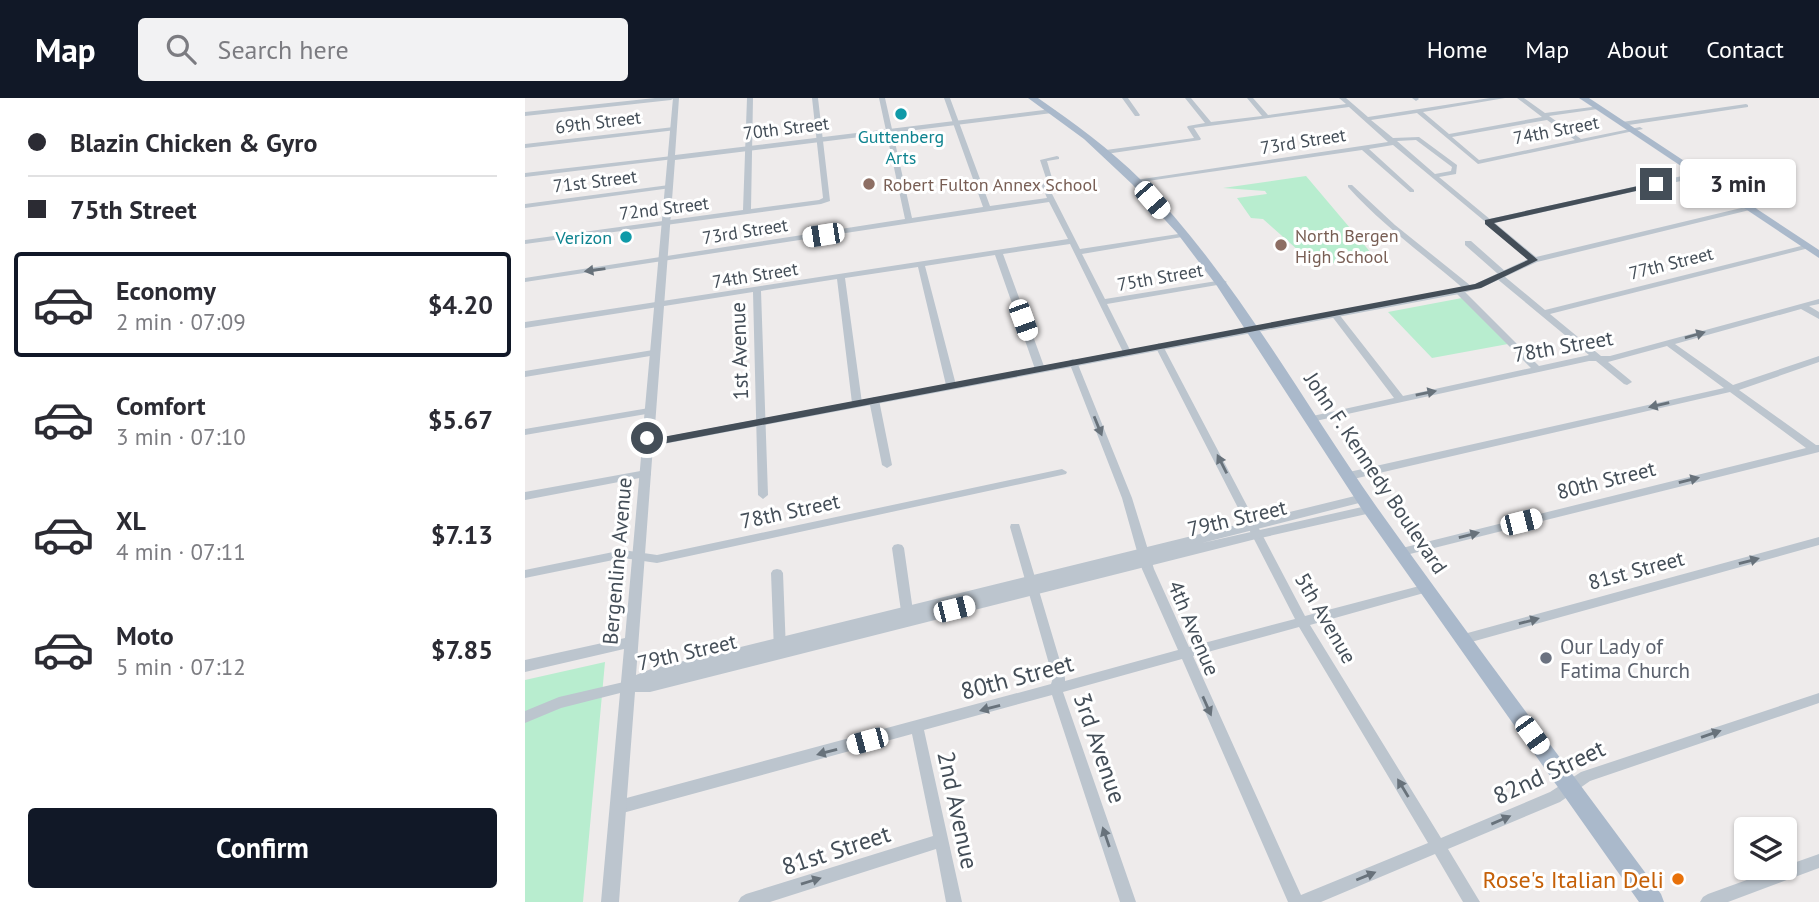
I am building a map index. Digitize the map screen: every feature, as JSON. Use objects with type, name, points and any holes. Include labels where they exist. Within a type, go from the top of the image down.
[{"type":"main road","name":"John F. Kennedy Boulevard","points":[[1032,98],[1106,152],[1136,182],[1223,282],[1367,504],[1653,902]]},
{"type":"main road","points":[[1583,98],[1753,207],[1819,255]]},
{"type":"main road","points":[[1592,98],[1700,174],[1819,247]]},
{"type":"street","points":[[525,114],[673,98]]},
{"type":"street","name":"Bergenline Avenue","points":[[610,902],[646,474],[657,304],[672,158],[673,98]]},
{"type":"street","points":[[747,212],[750,98]]},
{"type":"street","points":[[815,98],[820,139]]},
{"type":"street","points":[[882,98],[909,221]]},
{"type":"street","points":[[947,98],[988,209]]},
{"type":"street","points":[[1125,98],[1137,116]]},
{"type":"street","points":[[1188,98],[1209,124]]},
{"type":"street","points":[[1250,98],[1266,116]]},
{"type":"street","points":[[1342,98],[1348,106],[1534,260]]},
{"type":"street","points":[[1364,119],[1502,98]]},
{"type":"street","points":[[1520,98],[1580,141]]},
{"type":"street","points":[[1106,152],[1198,139],[1189,127],[1348,106]]},
{"type":"street","name":"74th Street","points":[[1447,136],[1478,162],[1580,141],[1631,127],[1746,106]]},
{"type":"street","points":[[1419,112],[1447,136],[1598,107]]},
{"type":"street","name":"70th Street","points":[[525,175],[1052,111]]},
{"type":"street","name":"69th Street","points":[[525,146],[674,129]]},
{"type":"street","name":"73rd Street","points":[[1136,182],[1417,138],[1455,166],[1454,173],[1434,176]]},
{"type":"street","name":"72nd Street","points":[[525,242],[806,205],[827,199],[820,139]]},
{"type":"street","points":[[1364,148],[1412,191]]},
{"type":"street","points":[[1057,158],[1042,160],[1049,178],[1045,186],[1127,352]]},
{"type":"street","points":[[1488,222],[1700,174]]},
{"type":"street","points":[[1350,186],[1405,240],[1443,266],[1537,369]]},
{"type":"street","name":"71st Street","points":[[525,206],[669,187]]},
{"type":"street","name":"73rd Street","points":[[525,280],[1052,200]]},
{"type":"street","points":[[646,444],[1463,290],[1534,260],[1753,207]]},
{"type":"street","points":[[1078,252],[1182,235]]},
{"type":"street","name":"74th Street","points":[[525,326],[1072,241]]},
{"type":"street","points":[[1468,243],[1544,313],[1627,382]]},
{"type":"street","name":"77th Street","points":[[1544,313],[1806,246]]},
{"type":"street","points":[[998,252],[1040,369]]},
{"type":"street","points":[[921,264],[951,385]]},
{"type":"street","points":[[841,277],[857,403]]},
{"type":"street","name":"75th Street","points":[[1103,302],[1223,282]]},
{"type":"street","name":"1st Avenue","points":[[757,291],[763,495]]},
{"type":"street","name":"78th Street","points":[[1311,419],[1537,369],[1599,357],[1610,359],[1819,301]]},
{"type":"street","points":[[1802,306],[1819,316]]},
{"type":"street","points":[[1335,315],[1400,399]]},
{"type":"street","points":[[1668,343],[1817,450]]},
{"type":"street","name":"5th Avenue","points":[[1159,346],[1302,622],[1472,902]]},
{"type":"street","points":[[525,374],[653,353]]},
{"type":"street","points":[[1349,476],[1731,389],[1819,359]]},
{"type":"street","name":"4th Avenue","points":[[1073,362],[1127,498],[1145,556],[1184,655],[1296,902]]},
{"type":"street","points":[[874,400],[887,466]]},
{"type":"street","points":[[525,432],[649,411]]},
{"type":"street","name":"80th Street","points":[[1402,552],[1817,450]]},
{"type":"street","name":"78th Street","points":[[525,574],[623,554],[657,559],[1062,472]]},
{"type":"street","points":[[525,496],[646,474]]},
{"type":"street","name":"79th Street","points":[[628,686],[650,686],[780,646],[1367,504]]},
{"type":"street","name":"3rd Avenue","points":[[1015,527],[1059,678],[1056,690],[1128,902]]},
{"type":"street","name":"81st Street","points":[[1464,639],[1819,541]]},
{"type":"street","points":[[898,548],[907,615]]},
{"type":"street","points":[[777,573],[780,646]]},
{"type":"street","name":"80th Street","points":[[619,807],[1427,588]]},
{"type":"street","name":"79th Street","points":[[525,666],[631,642]]},
{"type":"street","points":[[525,717],[559,703],[628,686]]},
{"type":"street","name":"82nd Street","points":[[1303,902],[1555,797],[1586,776],[1819,698]]},
{"type":"street","name":"2nd Avenue","points":[[917,728],[954,902]]},
{"type":"street","name":"81st Street","points":[[746,902],[940,841]]},
{"type":"street","points":[[1709,902],[1819,861]]},
{"type":"green space","points":[[1306,176],[1372,254],[1317,267],[1263,219],[1251,218],[1237,198],[1267,194],[1265,191],[1223,188]]},
{"type":"green space","points":[[1462,298],[1508,344],[1432,358],[1388,312]]},
{"type":"green space","points":[[605,662],[583,902],[525,902],[525,680]]},
{"type":"place","name":"Guttenberg Arts","points":[[901,114]]},
{"type":"place","name":"Robert Fulton Annex School","points":[[869,184]]},
{"type":"place","name":"Verizon","points":[[626,237]]},
{"type":"place","name":"North Bergen High School","points":[[1281,245]]},
{"type":"place","name":"Our Lady of Fatima Church","points":[[1546,658]]},
{"type":"place","name":"Rose's Italian Deli","points":[[1678,879]]},
{"type":"route","points":[[647,438],[646,444],[1459,291],[1478,286],[1534,260],[1488,222],[1656,184]]}]
